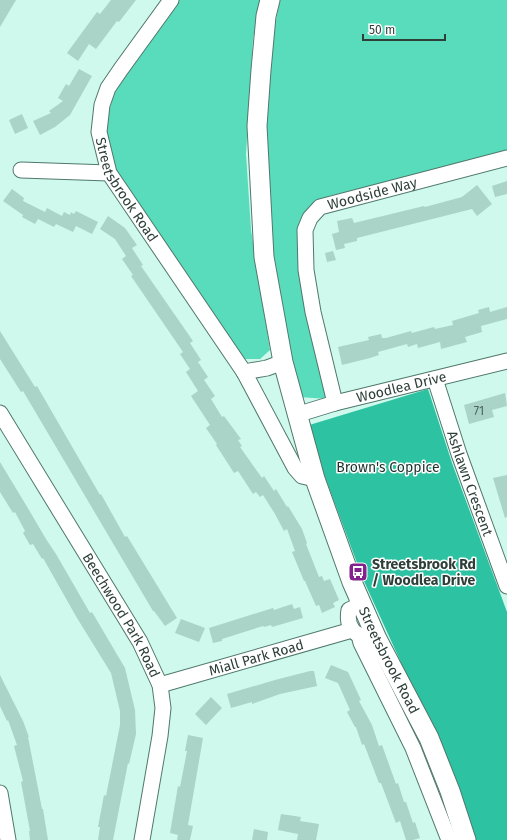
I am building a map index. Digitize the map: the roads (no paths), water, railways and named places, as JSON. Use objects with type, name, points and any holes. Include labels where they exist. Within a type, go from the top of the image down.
[{"type":"main road","name":"Streetsbrook Road","points":[[270,0],[266,16],[260,70],[257,126],[264,257],[283,362],[296,415],[315,479],[352,582],[377,640],[428,738],[450,792],[466,840]]},
{"type":"street","name":"Streetsbrook Road","points":[[171,0],[108,88],[102,105],[99,132],[109,173],[244,372],[295,468],[302,476],[315,479]]},
{"type":"street","name":"Woodside Way","points":[[335,403],[313,312],[306,270],[305,230],[310,218],[320,206],[507,158]]},
{"type":"street","points":[[21,170],[109,173]]},
{"type":"street","name":"Woodlea Drive","points":[[296,415],[335,403],[507,361]]},
{"type":"street","points":[[244,372],[267,368],[283,362]]},
{"type":"street","name":"Ashlawn Crescent","points":[[435,379],[459,454],[507,586]]},
{"type":"street","name":"Beechwood Park Road","points":[[0,413],[140,642],[160,685],[163,708],[160,736],[142,840]]},
{"type":"street","points":[[361,604],[349,610],[348,618],[356,632],[377,640]]},
{"type":"street","name":"Streetsbrook Road","points":[[356,632],[413,748],[449,840]]},
{"type":"street","name":"Miall Park Road","points":[[160,685],[356,632]]},
{"type":"street","points":[[1,801],[8,840]]},
{"type":"place","name":"Streetsbrook Rd / Woodlea Drive","points":[[358,572]]},
{"type":"park label","name":"Brown's Coppice","points":[[388,467]]}]
